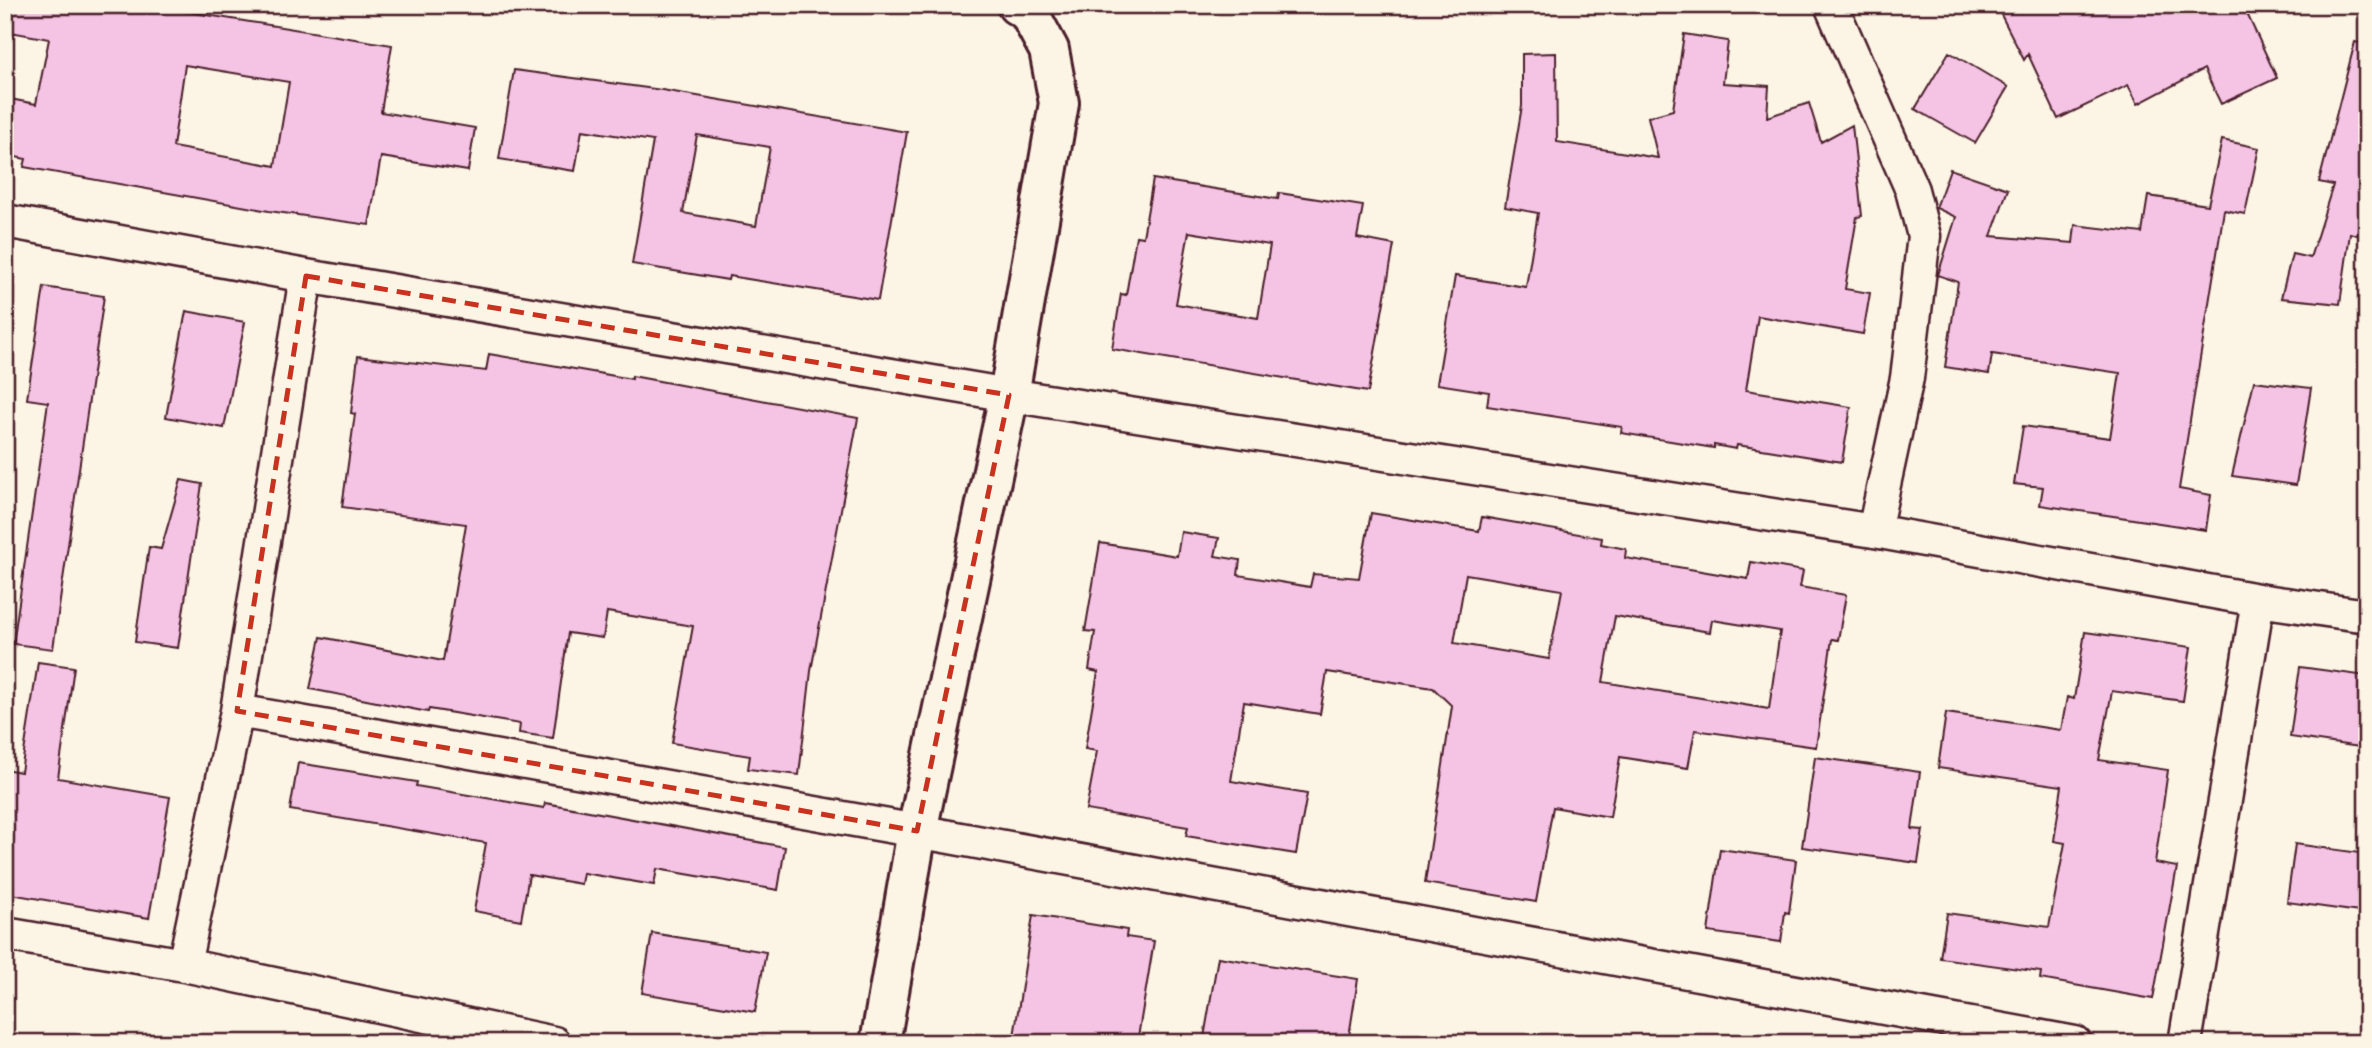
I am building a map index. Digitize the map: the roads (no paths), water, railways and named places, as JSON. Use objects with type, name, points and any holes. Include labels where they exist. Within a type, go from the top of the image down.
[{"type":"street","points":[[880,1043],[917,831],[1009,395],[1059,103],[1049,50],[1028,11],[1017,5]]},
{"type":"street","points":[[1831,5],[1912,190],[1924,236],[1907,378],[1874,531]]},
{"type":"street","points":[[5,221],[306,276],[1009,395],[1874,531],[2367,617]]},
{"type":"street","points":[[184,965],[237,711],[306,276]]},
{"type":"street","points":[[2185,1043],[2258,600]]},
{"type":"street","points":[[237,711],[917,831],[2075,1043]]},
{"type":"street","points":[[5,934],[184,965],[554,1043]]},
{"type":"waterway","points":[[2360,5],[2367,11]]}]
